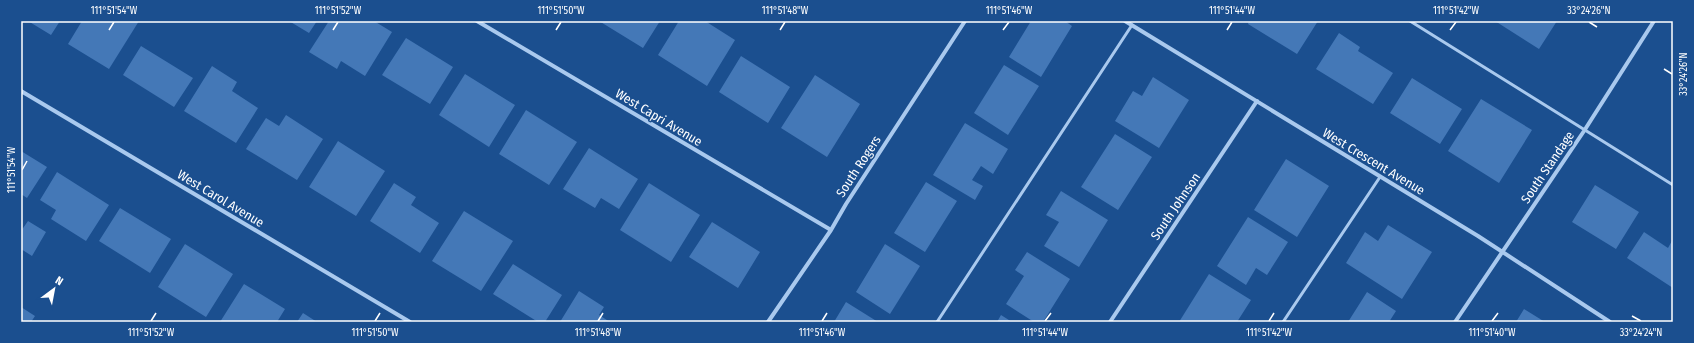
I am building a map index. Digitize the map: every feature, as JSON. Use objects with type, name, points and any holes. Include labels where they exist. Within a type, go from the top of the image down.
[{"type":"street","name":"West Capri Avenue","points":[[477,21],[831,230]]},
{"type":"street","name":"South Rogers","points":[[768,322],[831,230],[846,204],[965,21]]},
{"type":"street","name":"West Crescent Avenue","points":[[1125,21],[1502,251],[1610,322]]},
{"type":"street","name":"South Standage","points":[[1455,322],[1584,130],[1654,21]]},
{"type":"street","name":"West Carol Avenue","points":[[21,90],[410,322]]},
{"type":"street","name":"South Johnson","points":[[1110,322],[1257,101]]},
{"type":"lane","points":[[1410,21],[1673,185]]},
{"type":"lane","points":[[937,322],[1132,25]]},
{"type":"lane","points":[[1283,322],[1380,177]]},
{"type":"building","points":[[28,21],[60,21],[51,35]]},
{"type":"building","points":[[82,21],[139,21],[109,69],[68,44]]},
{"type":"building","points":[[289,21],[317,21],[309,33]]},
{"type":"building","points":[[329,21],[374,21],[392,32],[365,76],[341,61],[337,69],[309,52]]},
{"type":"building","points":[[599,21],[660,21],[643,48]]},
{"type":"building","points":[[679,21],[705,21],[735,40],[707,86],[658,55]]},
{"type":"building","points":[[1031,21],[1065,21],[1072,26],[1041,77],[1009,57]]},
{"type":"building","points":[[1249,21],[1318,21],[1297,54],[1248,24]]},
{"type":"building","points":[[1495,21],[1557,21],[1539,49]]},
{"type":"building","points":[[1339,33],[1360,47],[1358,51],[1393,73],[1373,104],[1316,69]]},
{"type":"building","points":[[406,38],[453,67],[430,104],[382,75]]},
{"type":"building","points":[[141,46],[193,78],[174,107],[123,75]]},
{"type":"building","points":[[741,56],[790,87],[768,123],[719,92]]},
{"type":"building","points":[[1004,65],[1039,86],[1008,135],[974,113]]},
{"type":"building","points":[[212,66],[237,82],[232,91],[258,108],[236,143],[184,111]]},
{"type":"building","points":[[465,74],[515,105],[489,147],[439,115]]},
{"type":"building","points":[[815,75],[860,104],[827,157],[781,128]]},
{"type":"building","points":[[1153,77],[1189,100],[1159,148],[1115,121],[1133,91],[1142,96]]},
{"type":"building","points":[[1412,78],[1462,109],[1440,144],[1390,113]]},
{"type":"building","points":[[1481,99],[1532,130],[1499,183],[1448,151]]},
{"type":"building","points":[[526,110],[577,142],[549,185],[499,154]]},
{"type":"building","points":[[286,115],[323,139],[297,180],[246,149],[266,118],[279,126]]},
{"type":"building","points":[[965,123],[1008,149],[993,174],[981,166],[972,180],[983,186],[975,200],[933,175]]},
{"type":"building","points":[[1115,134],[1152,157],[1118,210],[1081,187]]},
{"type":"building","points":[[338,141],[385,171],[356,216],[309,187]]},
{"type":"building","points":[[589,148],[638,179],[619,209],[601,198],[595,208],[563,189]]},
{"type":"building","points":[[21,151],[47,167],[27,198],[21,194]]},
{"type":"building","points":[[1286,159],[1329,186],[1297,237],[1254,210]]},
{"type":"building","points":[[57,172],[109,205],[86,241],[51,219],[56,210],[40,200]]},
{"type":"building","points":[[926,182],[957,201],[925,252],[894,233]]},
{"type":"building","points":[[394,183],[416,197],[411,205],[439,223],[420,253],[370,221]]},
{"type":"building","points":[[649,183],[700,215],[671,262],[620,230]]},
{"type":"building","points":[[1595,185],[1639,212],[1616,249],[1572,222]]},
{"type":"building","points":[[1061,191],[1108,220],[1079,267],[1044,246],[1059,222],[1046,215]]},
{"type":"building","points":[[120,208],[171,239],[150,273],[99,241]]},
{"type":"building","points":[[464,211],[513,241],[481,291],[432,261]]},
{"type":"building","points":[[1248,217],[1288,242],[1267,275],[1256,268],[1246,285],[1217,266]]},
{"type":"building","points":[[28,221],[46,232],[32,256],[21,249],[21,231]]},
{"type":"building","points":[[712,222],[760,252],[738,288],[689,257]]},
{"type":"building","points":[[1388,225],[1432,252],[1402,299],[1346,263],[1365,232],[1378,241]]},
{"type":"building","points":[[1644,232],[1668,248],[1673,239],[1673,288],[1627,258]]},
{"type":"building","points":[[185,244],[233,274],[206,317],[158,287]]},
{"type":"building","points":[[885,244],[920,266],[890,314],[856,292]]},
{"type":"building","points":[[1027,252],[1070,279],[1043,322],[1034,322],[1006,304],[1024,276],[1015,270]]},
{"type":"building","points":[[513,264],[562,295],[545,322],[538,322],[493,294]]},
{"type":"building","points":[[1209,274],[1251,300],[1237,322],[1179,322]]},
{"type":"building","points":[[244,284],[285,309],[277,322],[220,322]]},
{"type":"building","points":[[579,291],[604,307],[599,315],[610,322],[560,322]]},
{"type":"building","points":[[1367,292],[1396,311],[1389,322],[1348,322]]},
{"type":"building","points":[[846,302],[878,322],[834,322]]},
{"type":"building","points":[[21,307],[35,316],[31,322],[21,322]]},
{"type":"building","points":[[1524,309],[1545,322],[1516,322]]},
{"type":"building","points":[[303,313],[317,322],[297,322]]},
{"type":"building","points":[[1001,315],[1012,322],[997,322]]}]
